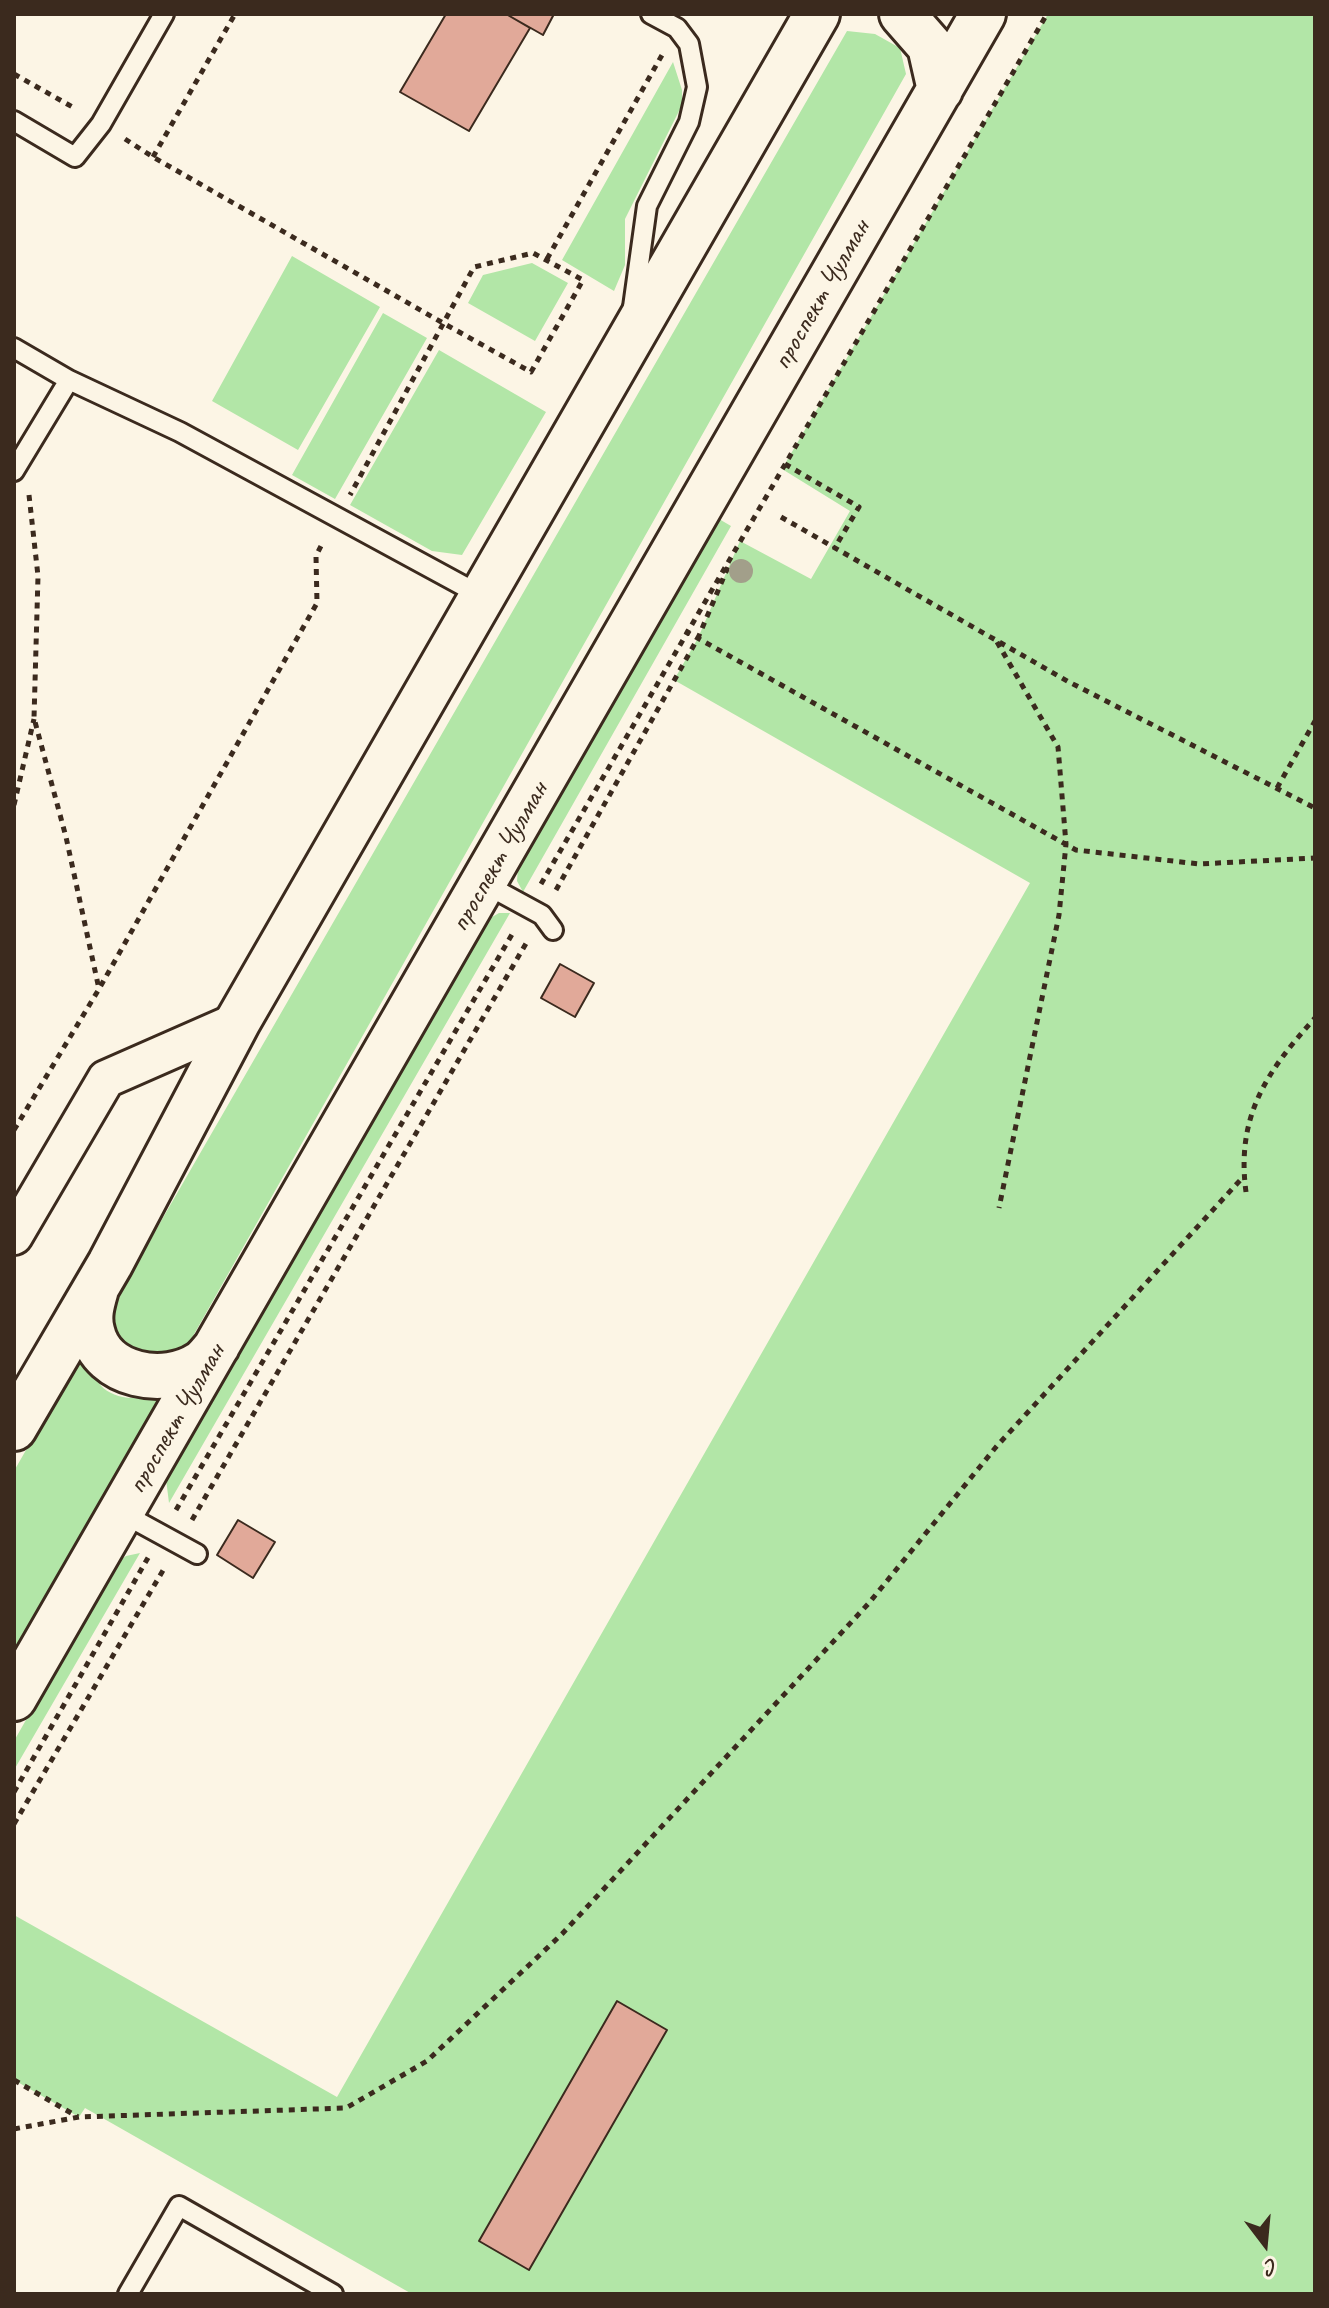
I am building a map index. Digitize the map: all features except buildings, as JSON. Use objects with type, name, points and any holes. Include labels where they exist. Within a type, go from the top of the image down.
[{"type":"main road","points":[[902,14],[930,46],[940,90]]},
{"type":"main road","name":"проспект Чулман","points":[[14,1698],[983,14]]},
{"type":"main road","points":[[14,1428],[97,1286],[238,1021],[818,17]]},
{"type":"main road","points":[[97,1286],[90,1310],[97,1346],[111,1362],[143,1377],[176,1374],[200,1364],[220,1343]]},
{"type":"street","points":[[14,1236],[106,1079],[238,1021]]},
{"type":"lane","points":[[14,121],[75,157],[101,124],[164,14]]},
{"type":"lane","points":[[628,344],[647,206],[689,122],[697,87],[689,44],[677,28],[651,14]]},
{"type":"lane","points":[[14,348],[69,380],[180,432],[482,596]]},
{"type":"lane","points":[[19,463],[69,380]]},
{"type":"lane","points":[[485,884],[548,922]]},
{"type":"lane","points":[[122,1513],[197,1554]]},
{"type":"lane","points":[[128,2294],[179,2206],[333,2294]]},
{"type":"path","points":[[153,157],[235,14]]},
{"type":"path","points":[[547,259],[677,28]]},
{"type":"path","points":[[14,74],[153,157],[443,323],[531,372],[583,280],[533,253],[474,267],[443,323],[316,556],[317,603],[99,989],[14,1130]]},
{"type":"path","points":[[14,805],[34,718],[38,576],[19,463]]},
{"type":"path","points":[[785,464],[859,507],[834,549]]},
{"type":"path","points":[[781,517],[996,641],[1315,808]]},
{"type":"path","points":[[14,1824],[548,922],[698,638],[734,551]]},
{"type":"path","points":[[685,631],[1076,850],[1199,864],[1315,858]]},
{"type":"path","points":[[996,641],[1058,747],[1066,844],[1059,915],[999,1208]]},
{"type":"path","points":[[34,718],[66,837],[99,989]]},
{"type":"path","points":[[1277,788],[1315,721]]},
{"type":"path","points":[[1246,1192],[1242,1158],[1249,1114],[1280,1056],[1315,1018]]},
{"type":"path","points":[[14,2129],[79,2117],[346,2108],[427,2061],[562,1934],[859,1615],[996,1447],[1244,1176]]},
{"type":"path","points":[[14,2080],[79,2117]]},
{"type":"green space","points":[[1048,14],[1315,14],[1315,2294],[412,2294],[85,2108],[79,2117],[14,2080],[14,1915],[337,2097],[1030,883],[674,680],[698,638],[740,541],[811,579],[850,511],[782,469]]},
{"type":"green space","points":[[847,31],[875,34],[900,48],[906,74],[184,1352],[138,1359],[116,1338],[113,1331],[112,1316],[119,1294]]},
{"type":"green space","points":[[673,62],[682,90],[682,105],[625,219],[625,265],[614,291],[562,260]]},
{"type":"green space","points":[[292,256],[380,307],[298,450],[212,401]]},
{"type":"green space","points":[[532,263],[568,283],[535,341],[468,303],[483,275]]},
{"type":"green space","points":[[383,313],[427,338],[335,499],[292,475]]},
{"type":"green space","points":[[439,350],[546,412],[462,555],[432,551],[350,505]]},
{"type":"green space","points":[[719,519],[731,526],[523,892],[517,881],[518,867]]},
{"type":"green space","points":[[499,913],[510,913],[169,1503],[166,1479],[487,920]]},
{"type":"green space","points":[[84,1349],[95,1378],[112,1394],[135,1398],[166,1396],[14,1657],[14,1471]]},
{"type":"green space","points":[[140,1553],[14,1770],[14,1741],[115,1564],[126,1556]]}]
